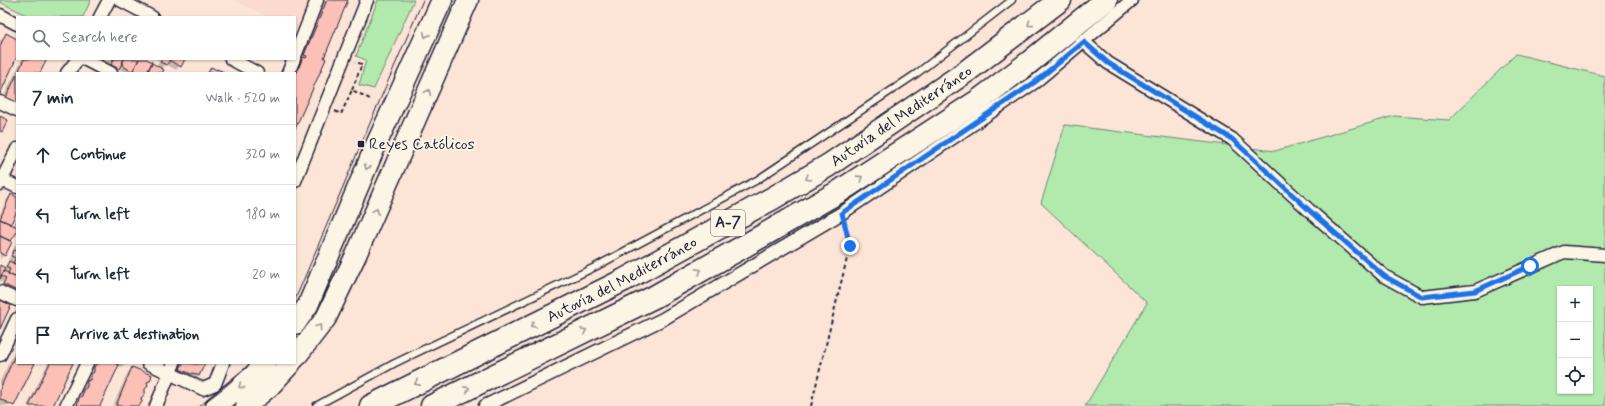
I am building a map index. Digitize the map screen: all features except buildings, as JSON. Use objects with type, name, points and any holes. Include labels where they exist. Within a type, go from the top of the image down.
[{"type":"highway","name":"Autovía del Mediterráneo","points":[[371,406],[624,280],[773,198],[829,164],[961,75],[1060,0]]},
{"type":"highway","name":"Autovía del Mediterráneo","points":[[432,406],[654,297],[840,191],[978,101],[1031,61],[1106,0]]},
{"type":"main road","points":[[296,323],[308,305],[375,147],[442,0]]},
{"type":"main road","points":[[296,357],[326,318],[330,310],[356,255],[468,0]]},
{"type":"main road","points":[[216,406],[253,376],[264,364]]},
{"type":"main road","points":[[246,406],[270,386],[289,364]]},
{"type":"street","points":[[101,16],[109,0]]},
{"type":"street","points":[[120,0],[150,16]]},
{"type":"street","points":[[296,53],[317,0]]},
{"type":"street","points":[[296,174],[367,0]]},
{"type":"street","points":[[485,406],[663,319],[842,213],[1035,82],[1132,0]]},
{"type":"street","points":[[0,16],[16,24]]},
{"type":"street","points":[[1084,42],[1108,63],[1232,139],[1310,211],[1384,276],[1422,297],[1475,291],[1564,252],[1605,255]]},
{"type":"street","points":[[69,72],[77,60]]},
{"type":"street","points":[[86,60],[109,72]]},
{"type":"street","points":[[233,60],[256,72]]},
{"type":"street","points":[[288,72],[293,60]]},
{"type":"street","points":[[0,102],[16,110]]},
{"type":"street","points":[[16,151],[1,181],[16,187]]},
{"type":"street","points":[[0,292],[16,300]]},
{"type":"street","points":[[0,355],[16,321]]},
{"type":"street","points":[[66,406],[87,364]]},
{"type":"street","points":[[153,364],[172,368],[203,389],[215,384],[223,364]]},
{"type":"street","points":[[156,406],[172,368]]},
{"type":"lane","points":[[316,406],[395,363],[594,267],[757,180],[916,74],[1012,0]]},
{"type":"path","points":[[324,107],[341,114],[352,90],[362,64],[344,57]]},
{"type":"path","points":[[352,90],[372,100]]},
{"type":"path","points":[[811,406],[850,246],[842,213]]},
{"type":"shaded area","points":[[234,0],[309,0],[296,31],[296,16],[266,16]]},
{"type":"green space","points":[[0,0],[91,0],[83,16],[28,16],[0,2]]},
{"type":"green space","points":[[378,0],[414,0],[374,89],[359,85],[366,60],[356,56]]},
{"type":"green space","points":[[1516,54],[1605,76],[1605,406],[1085,406],[1147,303],[1041,203],[1065,125],[1275,151],[1394,116],[1449,120]]},
{"type":"tram line","points":[[296,298],[423,0]]},
{"type":"tram line","points":[[199,406],[226,386],[249,364]]},
{"type":"place","name":"Reyes Católicos","points":[[361,144]]},
{"type":"route","points":[[850,246],[842,213],[1035,82],[1084,42],[1108,63],[1232,139],[1310,211],[1384,276],[1422,297],[1475,291],[1530,266]]}]
